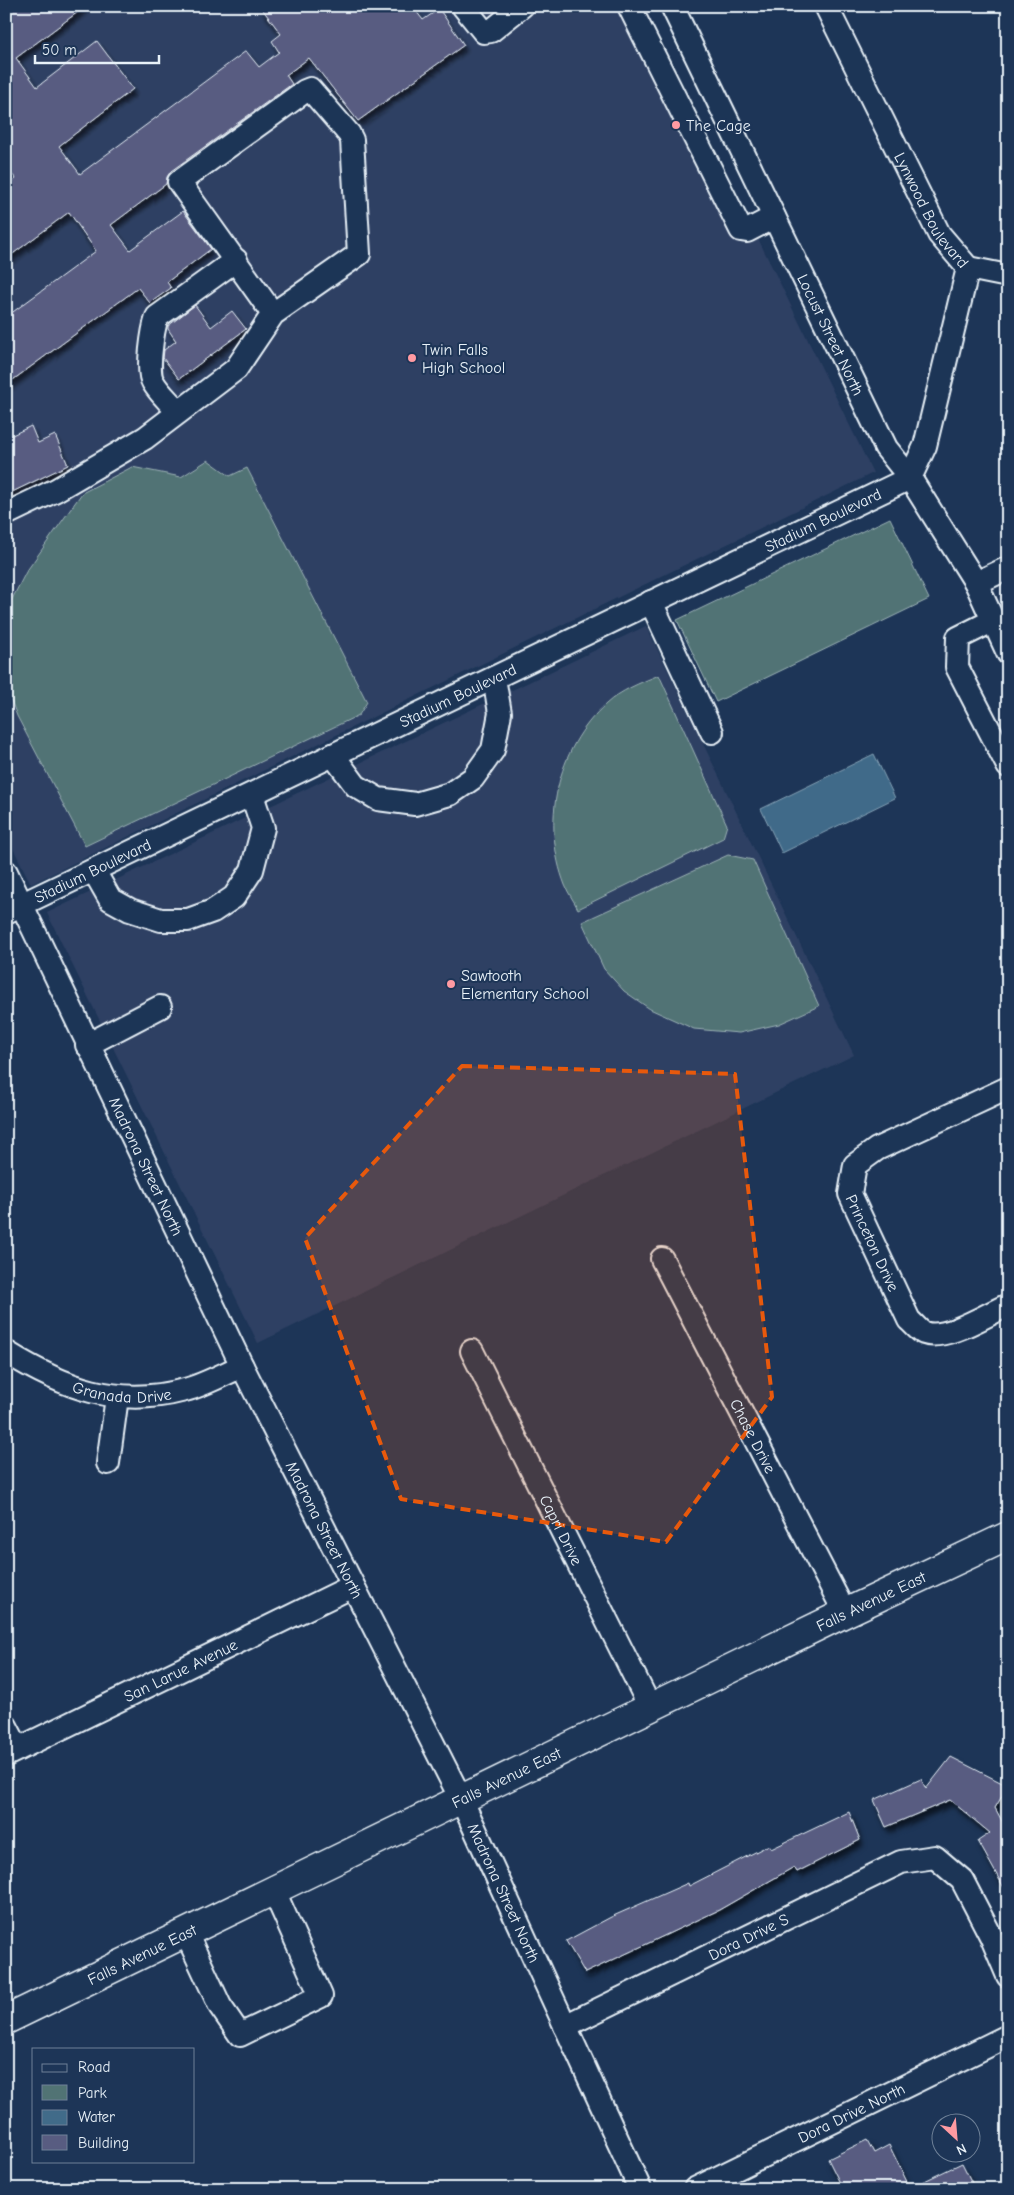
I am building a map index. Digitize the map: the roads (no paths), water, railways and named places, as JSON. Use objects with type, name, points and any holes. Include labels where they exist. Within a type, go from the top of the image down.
[{"type":"main road","name":"Falls Avenue East","points":[[6,2020],[462,1801],[845,1613],[1008,1536]]},
{"type":"street","points":[[463,6],[484,32],[491,31],[522,6]]},
{"type":"street","points":[[629,6],[741,230],[747,230],[774,217]]},
{"type":"street","name":"Locust Street North","points":[[672,6],[886,448],[910,478],[976,583],[1008,653]]},
{"type":"street","name":"Lynwood Boulevard","points":[[826,6],[939,234],[968,268],[925,446],[910,478]]},
{"type":"street","points":[[6,514],[56,490],[145,438],[236,369],[273,314],[359,254],[352,140],[310,89],[178,182],[236,260],[273,314]]},
{"type":"street","points":[[178,412],[151,380],[154,326],[157,317],[236,260]]},
{"type":"street","points":[[968,268],[1008,276]]},
{"type":"street","name":"Stadium Boulevard","points":[[15,908],[910,478]]},
{"type":"street","points":[[976,583],[1008,568]]},
{"type":"street","points":[[650,602],[712,732]]},
{"type":"street","points":[[992,621],[958,638],[957,666],[1008,766]]},
{"type":"street","points":[[333,755],[356,786],[378,799],[414,804],[450,794],[473,778],[493,750],[500,713],[494,678]]},
{"type":"street","points":[[94,871],[110,899],[130,910],[161,920],[188,920],[213,911],[234,897],[252,870],[263,828],[252,795]]},
{"type":"street","name":"Madrona Street North","points":[[6,872],[15,908],[87,1045],[242,1366],[462,1801],[640,2189]]},
{"type":"street","points":[[87,1045],[160,1007]]},
{"type":"street","name":"Princeton Drive","points":[[1008,1088],[878,1149],[855,1165],[850,1194],[909,1320],[922,1332],[936,1335],[953,1330],[1008,1305]]},
{"type":"street","name":"Chase Drive","points":[[662,1259],[845,1613]]},
{"type":"street","name":"Capri Drive","points":[[472,1351],[651,1709]]},
{"type":"street","name":"Granada Drive","points":[[6,1352],[37,1371],[74,1387],[117,1397],[151,1396],[186,1390],[242,1366]]},
{"type":"street","points":[[108,1463],[117,1397]]},
{"type":"street","name":"San Larue Avenue","points":[[12,1752],[353,1586]]},
{"type":"street","points":[[6,1726],[12,1752]]},
{"type":"street","name":"Dora Drive S","points":[[565,2026],[901,1862],[935,1858],[962,1880],[991,1936],[1008,1976]]},
{"type":"street","points":[[186,1933],[220,2006],[240,2035],[321,1996],[274,1891]]},
{"type":"street","name":"Dora Drive North","points":[[695,2189],[1008,2036]]},
{"type":"water","points":[[874,754],[895,798],[782,853],[761,809]]},
{"type":"place","name":"The Cage","points":[[676,125]]},
{"type":"place","name":"Twin Falls High School","points":[[412,358]]},
{"type":"place","name":"Sawtooth Elementary School","points":[[451,984]]}]
